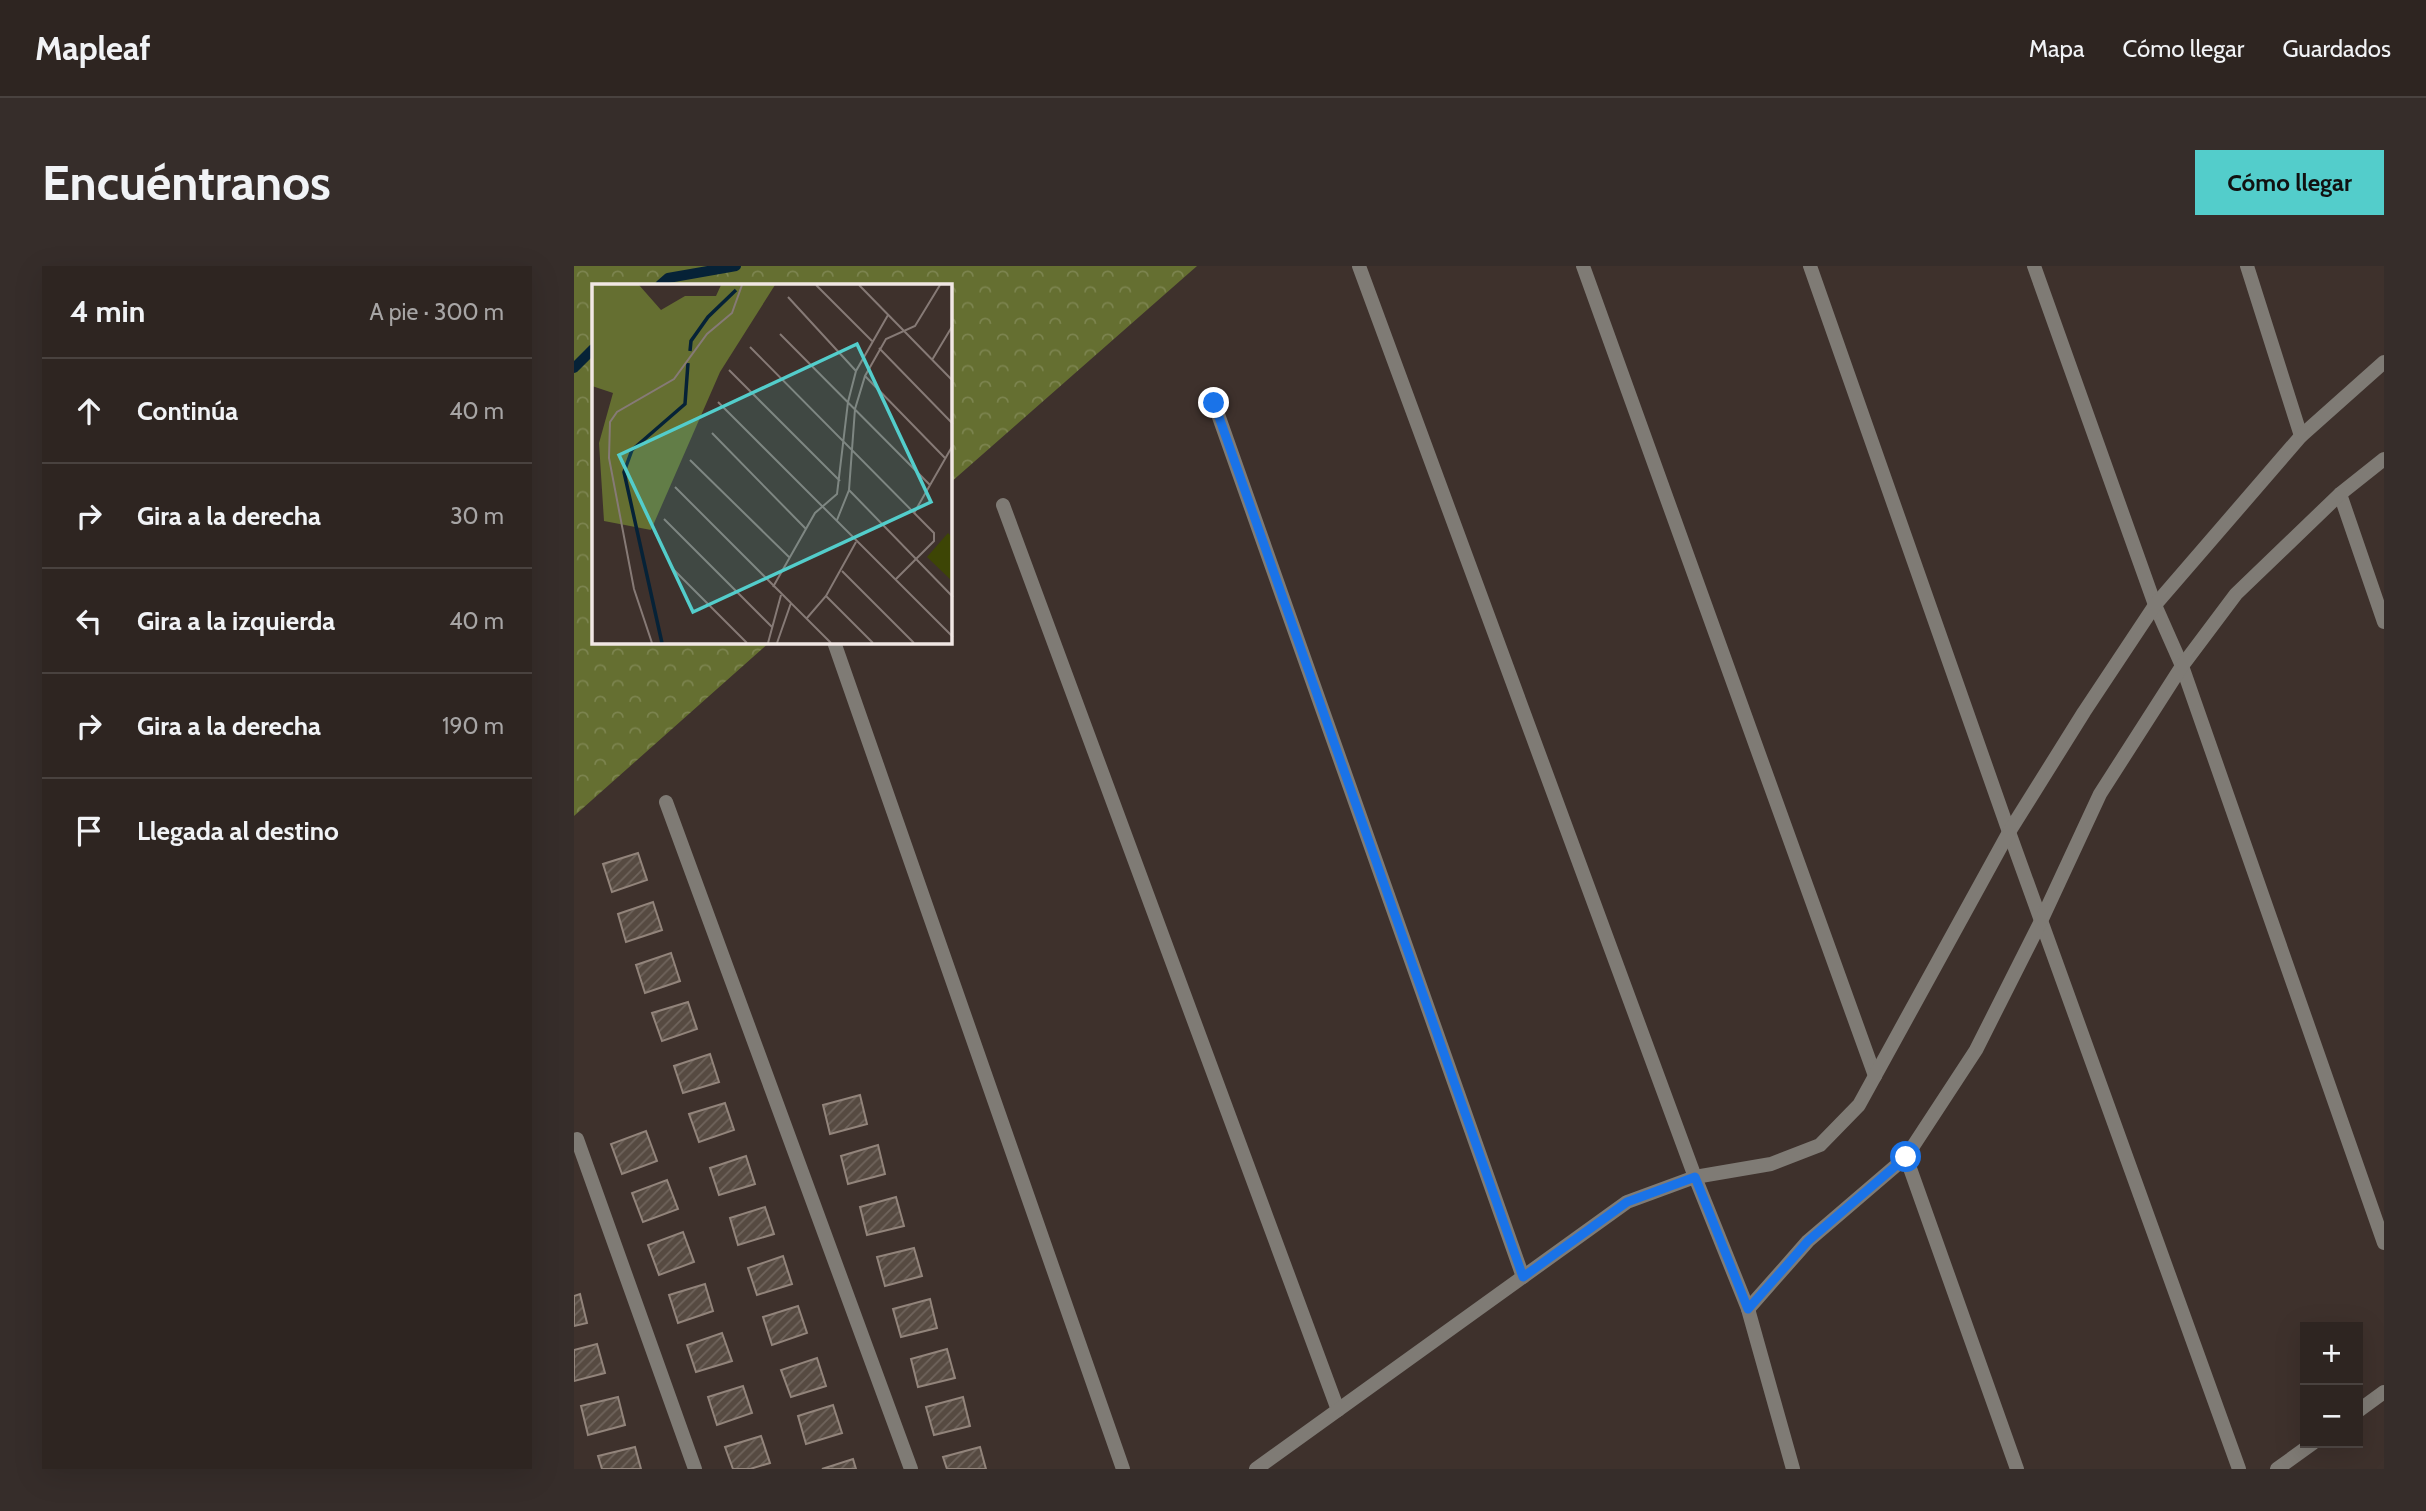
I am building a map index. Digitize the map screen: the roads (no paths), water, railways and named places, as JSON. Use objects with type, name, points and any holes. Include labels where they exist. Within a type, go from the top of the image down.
[{"type":"street","points":[[1359,266],[1695,1177],[1748,1309],[1793,1469]]},
{"type":"street","points":[[1583,266],[1875,1076]]},
{"type":"street","points":[[1810,266],[2009,832],[2239,1469]]},
{"type":"street","points":[[2034,266],[2155,605],[2182,666],[2384,1243]]},
{"type":"street","points":[[2247,266],[2301,436]]},
{"type":"street","points":[[1256,1469],[1627,1202],[1695,1177],[1772,1164],[1820,1145],[1859,1105],[2009,832],[2155,605],[2301,436],[2384,362]]},
{"type":"street","points":[[1214,403],[1523,1277]]},
{"type":"street","points":[[1748,1309],[1808,1241],[1906,1157],[1976,1050],[2041,921],[2100,794],[2182,666],[2236,594],[2340,494],[2384,459]]},
{"type":"street","points":[[2340,494],[2384,622]]},
{"type":"street","points":[[1003,505],[1338,1410]]},
{"type":"street","points":[[835,644],[1123,1469]]},
{"type":"street","points":[[666,802],[911,1469]]},
{"type":"street","points":[[577,1139],[695,1469]]},
{"type":"street","points":[[1906,1157],[2017,1469]]},
{"type":"street","points":[[2363,1407],[2384,1392]]},
{"type":"street","points":[[2277,1469],[2307,1448]]},
{"type":"waterway","points":[[661,284],[668,278],[736,266]]},
{"type":"waterway","points":[[574,368],[592,350]]}]
